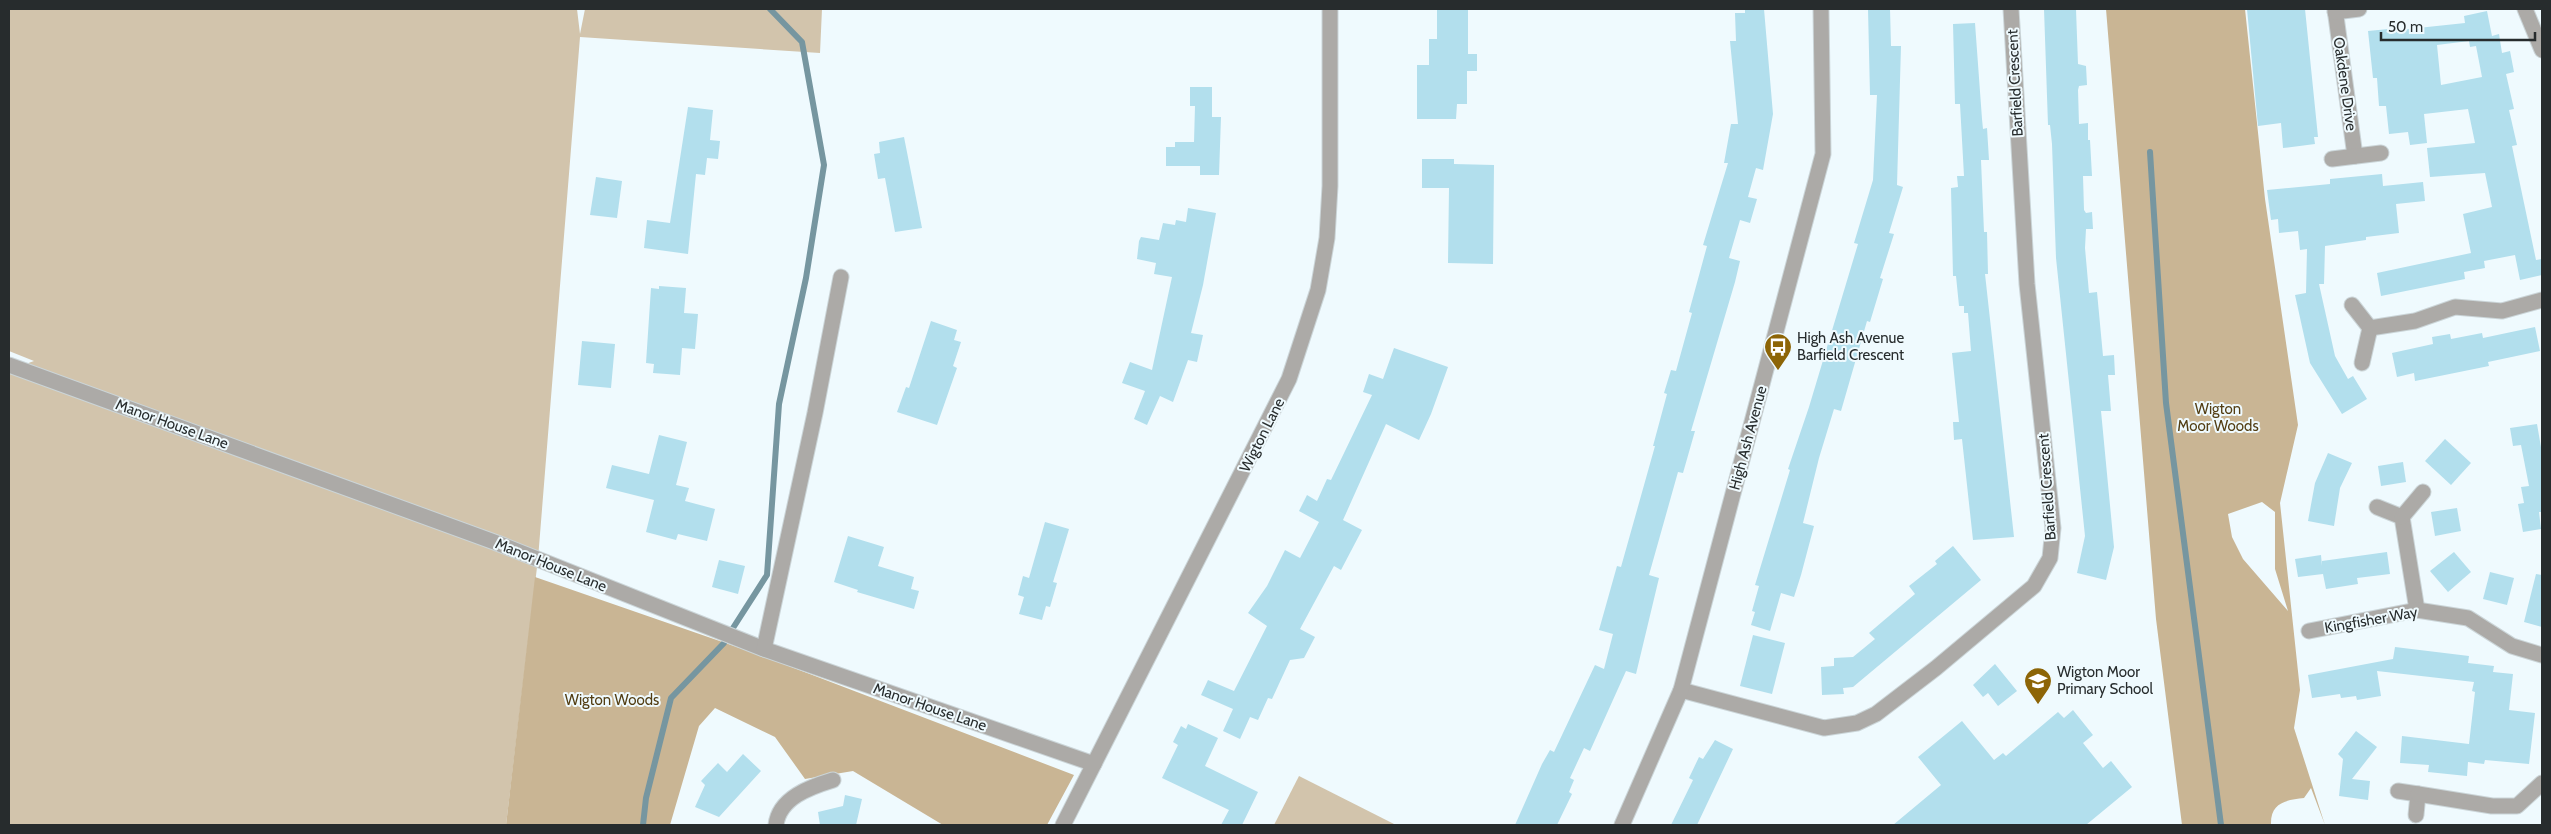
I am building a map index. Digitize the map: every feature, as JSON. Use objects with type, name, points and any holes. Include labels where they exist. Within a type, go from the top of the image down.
[{"type":"street","name":"Wigton Lane","points":[[1063,825],[1289,379],[1318,290],[1327,238],[1330,186],[1330,9]]},
{"type":"street","name":"High Ash Avenue","points":[[1622,825],[1681,690],[1823,154],[1821,9]]},
{"type":"street","name":"Barfield Crescent","points":[[1681,690],[1824,728],[1857,723],[1876,714],[1936,668],[2034,586],[2050,558],[2053,528],[2027,284],[2011,9]]},
{"type":"street","name":"Oakdene Drive","points":[[2355,156],[2335,10],[2359,9]]},
{"type":"street","points":[[2524,9],[2542,50]]},
{"type":"street","points":[[2332,159],[2381,153]]},
{"type":"street","points":[[764,649],[815,413],[841,277]]},
{"type":"street","points":[[2370,328],[2415,321],[2455,307],[2502,311],[2542,300]]},
{"type":"street","points":[[2352,305],[2370,328]]},
{"type":"street","points":[[2362,363],[2370,328]]},
{"type":"street","name":"Manor House Lane","points":[[9,365],[513,549],[764,649],[1094,764]]},
{"type":"street","points":[[2417,610],[2402,517],[2423,492]]},
{"type":"street","points":[[2377,507],[2402,517]]},
{"type":"street","name":"Kingfisher Way","points":[[2310,631],[2417,610],[2468,618],[2512,646],[2542,656]]},
{"type":"street","points":[[776,825],[783,808],[796,796],[814,786],[833,780]]},
{"type":"street","points":[[2398,791],[2492,806],[2517,806],[2542,783]]},
{"type":"street","points":[[2416,815],[2418,794]]},
{"type":"shaded area","points":[[9,9],[577,9],[580,34],[585,9],[822,9],[820,53],[580,37],[538,559],[506,825],[9,825],[9,370],[34,361],[9,351]]},
{"type":"shaded area","points":[[1299,776],[1396,825],[1274,825]]},
{"type":"green space","name":"Wigton Moor Woods","points":[[2106,9],[2245,9],[2265,199],[2298,425],[2280,503],[2300,690],[2294,728],[2325,825],[2311,788],[2304,798],[2286,801],[2277,807],[2271,817],[2271,825],[2182,825],[2156,619]],"holes":[[[2262,502],[2275,512],[2275,569],[2288,611],[2243,559],[2232,537],[2228,514]]]},
{"type":"green space","name":"Wigton Woods","points":[[535,577],[760,655],[1074,775],[1047,825],[943,825],[853,771],[805,779],[775,737],[715,708],[699,726],[670,825],[506,825]]},
{"type":"building","points":[[1437,9],[1468,9],[1468,54],[1477,54],[1477,71],[1467,71],[1467,104],[1457,104],[1456,119],[1417,119],[1417,65],[1429,65],[1429,39],[1437,39]]},
{"type":"building","points":[[1745,9],[1764,9],[1773,114],[1763,170],[1756,168],[1748,197],[1757,199],[1750,223],[1740,220],[1729,258],[1740,261],[1691,431],[1695,431],[1683,473],[1678,472],[1649,575],[1659,578],[1636,674],[1626,671],[1590,751],[1584,748],[1570,778],[1574,780],[1569,792],[1572,794],[1557,825],[1515,825],[1542,764],[1550,750],[1554,752],[1595,665],[1604,669],[1613,634],[1599,630],[1617,566],[1621,567],[1655,446],[1653,446],[1667,394],[1664,393],[1671,370],[1676,371],[1692,313],[1689,312],[1707,246],[1703,245],[1728,163],[1724,163],[1731,124],[1738,124],[1730,41],[1736,41],[1735,13],[1745,13]]},
{"type":"building","points":[[1868,9],[1890,9],[1891,46],[1901,46],[1897,185],[1903,187],[1889,233],[1894,234],[1880,278],[1883,279],[1870,322],[1867,321],[1841,411],[1834,409],[1819,458],[1803,523],[1814,526],[1801,575],[1794,597],[1781,593],[1770,631],[1751,625],[1755,612],[1752,611],[1759,586],[1755,585],[1790,470],[1788,469],[1809,407],[1858,244],[1854,243],[1873,180],[1877,95],[1870,95]]},
{"type":"building","points":[[2044,9],[2076,9],[2078,64],[2086,66],[2087,85],[2079,86],[2078,90],[2079,124],[2088,123],[2092,176],[2083,176],[2084,210],[2086,213],[2092,212],[2093,229],[2086,229],[2085,248],[2089,293],[2097,292],[2103,356],[2114,355],[2115,375],[2108,375],[2111,411],[2101,411],[2114,547],[2106,580],[2077,573],[2085,536],[2056,258],[2052,144],[2050,125],[2048,125]]},
{"type":"building","points":[[2247,9],[2305,9],[2318,137],[2314,137],[2315,144],[2283,148],[2281,123],[2258,126]]},
{"type":"building","points":[[2487,11],[2492,36],[2499,34],[2502,53],[2510,51],[2514,72],[2506,74],[2514,109],[2509,110],[2517,145],[2512,146],[2536,260],[2542,259],[2542,275],[2520,280],[2515,255],[2484,261],[2485,268],[2464,272],[2465,279],[2381,296],[2377,273],[2471,253],[2463,214],[2492,207],[2485,173],[2430,177],[2427,148],[2475,143],[2468,109],[2424,114],[2427,143],[2410,145],[2408,132],[2389,134],[2386,106],[2379,106],[2377,78],[2373,78],[2368,31],[2399,28],[2399,30],[2465,23],[2464,16]],"holes":[[[2469,41],[2470,47],[2476,46],[2482,77],[2441,85],[2437,45]]]},
{"type":"building","points":[[1975,23],[1983,129],[1987,128],[1989,160],[1981,160],[1984,232],[1987,232],[1988,274],[1985,274],[2014,537],[1973,540],[1962,439],[1954,440],[1953,422],[1959,422],[1952,353],[1971,351],[1968,313],[1964,313],[1964,306],[1959,306],[1956,276],[1953,276],[1951,188],[1958,187],[1957,176],[1964,176],[1960,104],[1955,104],[1953,24]]},
{"type":"building","points":[[1190,87],[1212,87],[1212,117],[1221,117],[1219,175],[1200,175],[1200,166],[1166,166],[1166,147],[1175,147],[1175,142],[1194,142],[1195,106],[1190,106]]},
{"type":"building","points":[[688,107],[713,110],[710,140],[720,141],[718,159],[707,158],[705,175],[696,174],[688,254],[644,248],[647,220],[670,223]]},
{"type":"building","points":[[904,137],[922,228],[895,232],[885,178],[878,179],[874,154],[880,153],[879,142]]},
{"type":"building","points":[[1422,159],[1454,159],[1454,164],[1494,165],[1493,264],[1448,263],[1449,188],[1422,188]]},
{"type":"building","points":[[2382,174],[2383,186],[2423,182],[2425,201],[2396,204],[2399,233],[2366,237],[2366,240],[2325,246],[2324,284],[2319,284],[2335,356],[2348,379],[2353,376],[2367,399],[2342,414],[2310,363],[2295,295],[2306,293],[2307,249],[2300,250],[2298,231],[2279,233],[2278,219],[2271,220],[2267,190],[2330,184],[2330,179]]},
{"type":"building","points":[[596,177],[622,181],[617,218],[590,215]]},
{"type":"building","points":[[1188,208],[1216,213],[1203,285],[1191,333],[1203,335],[1197,362],[1188,360],[1173,402],[1160,396],[1147,425],[1134,419],[1145,391],[1122,383],[1130,362],[1152,370],[1172,277],[1154,274],[1156,263],[1137,259],[1139,241],[1141,237],[1159,240],[1163,223],[1175,225],[1176,220],[1186,222]]},
{"type":"building","points":[[659,286],[686,288],[684,313],[698,314],[695,349],[682,348],[680,375],[653,373],[654,364],[646,363],[651,288],[659,289]]},
{"type":"building","points":[[931,321],[957,330],[954,340],[961,342],[953,366],[957,368],[937,425],[897,412],[906,387],[909,388]]},
{"type":"building","points":[[2535,327],[2540,351],[2488,362],[2489,366],[2415,381],[2414,373],[2397,377],[2392,353],[2433,344],[2432,337],[2450,334],[2451,339],[2482,333],[2483,338]]},
{"type":"building","points":[[582,341],[615,344],[611,388],[578,385]]},
{"type":"building","points":[[1394,348],[1448,367],[1431,414],[1419,440],[1386,424],[1343,520],[1362,530],[1341,570],[1334,566],[1300,629],[1315,637],[1304,658],[1290,660],[1272,699],[1268,698],[1258,720],[1250,717],[1240,739],[1223,731],[1233,709],[1201,695],[1208,680],[1234,691],[1267,626],[1248,613],[1267,586],[1285,550],[1300,558],[1319,522],[1299,511],[1307,495],[1317,501],[1327,479],[1331,480],[1372,395],[1363,392],[1369,374],[1383,379]]},
{"type":"building","points":[[2537,424],[2542,453],[2542,512],[2539,512],[2541,529],[2523,532],[2518,504],[2524,503],[2521,487],[2529,486],[2521,445],[2513,446],[2510,428]]},
{"type":"building","points":[[659,435],[687,442],[676,485],[689,488],[685,501],[715,509],[707,541],[678,534],[676,540],[646,532],[654,500],[606,488],[612,465],[649,474]]},
{"type":"building","points":[[2445,439],[2471,463],[2451,485],[2425,461]]},
{"type":"building","points":[[2328,453],[2352,463],[2340,488],[2334,526],[2308,521],[2315,483]]},
{"type":"building","points":[[2403,462],[2406,482],[2381,486],[2378,466]]},
{"type":"building","points":[[2457,508],[2461,531],[2435,536],[2431,512]]},
{"type":"building","points":[[1045,522],[1069,529],[1053,582],[1057,583],[1050,607],[1046,606],[1042,620],[1019,614],[1024,597],[1018,595],[1023,576],[1029,578]]},
{"type":"building","points":[[848,536],[884,547],[878,566],[914,577],[911,589],[919,591],[914,609],[857,592],[858,590],[834,582]]},
{"type":"building","points":[[1953,546],[1981,580],[1853,687],[1843,688],[1844,694],[1822,695],[1821,667],[1834,666],[1834,658],[1853,657],[1875,639],[1869,633],[1915,594],[1909,586],[1937,564],[1935,561]]},
{"type":"building","points":[[2387,552],[2390,574],[2357,578],[2358,584],[2326,589],[2323,574],[2298,577],[2295,559],[2321,555],[2322,566],[2322,561]]},
{"type":"building","points":[[2454,552],[2471,572],[2448,592],[2430,571]]},
{"type":"building","points":[[719,560],[745,566],[738,594],[712,587]]},
{"type":"building","points":[[2490,572],[2514,578],[2507,605],[2483,599]]},
{"type":"building","points":[[2536,574],[2542,575],[2542,627],[2524,622]]},
{"type":"building","points":[[1753,635],[1785,643],[1772,694],[1740,686]]},
{"type":"building","points":[[2395,647],[2469,656],[2468,663],[2494,666],[2493,672],[2513,674],[2509,710],[2535,713],[2529,764],[2485,760],[2484,764],[2468,762],[2467,776],[2428,772],[2429,765],[2400,763],[2402,736],[2469,744],[2475,692],[2472,691],[2474,682],[2377,671],[2381,696],[2357,700],[2356,696],[2341,698],[2340,694],[2312,698],[2308,675],[2393,659]]},
{"type":"building","points":[[1995,664],[2017,691],[1998,706],[1988,693],[1983,697],[1973,685]]},
{"type":"building","points":[[2073,710],[2093,735],[2083,743],[2103,768],[2111,761],[2132,787],[2086,825],[1893,825],[1941,785],[1918,757],[1962,721],[1994,760],[2003,753],[2006,756],[2058,712],[2064,718]]},
{"type":"building","points":[[1188,724],[1218,738],[1205,766],[1258,792],[1242,825],[1221,825],[1229,810],[1162,778],[1178,745],[1173,742],[1181,726],[1186,729]]},
{"type":"building","points":[[2356,731],[2377,747],[2352,779],[2370,781],[2368,800],[2339,796],[2343,759],[2338,754]]},
{"type":"building","points":[[1715,740],[1733,749],[1697,825],[1671,825],[1693,780],[1689,778],[1699,757],[1703,759]]},
{"type":"building","points":[[743,754],[761,771],[719,817],[695,807],[705,785],[701,781],[718,763],[727,772]]},
{"type":"building","points":[[845,795],[862,799],[856,825],[820,825],[818,812],[843,806]]},
{"type":"waterway","points":[[733,628],[767,575],[779,404],[806,278],[824,165],[802,42],[770,9]]},
{"type":"waterway","points":[[2150,152],[2166,403],[2221,825]]},
{"type":"waterway","points":[[643,825],[646,798],[671,698],[724,643]]},
{"type":"place","name":"High Ash Avenue Barfield Crescent","points":[[1778,371]]},
{"type":"place","name":"Wigton Moor Primary School","points":[[2038,705]]}]
